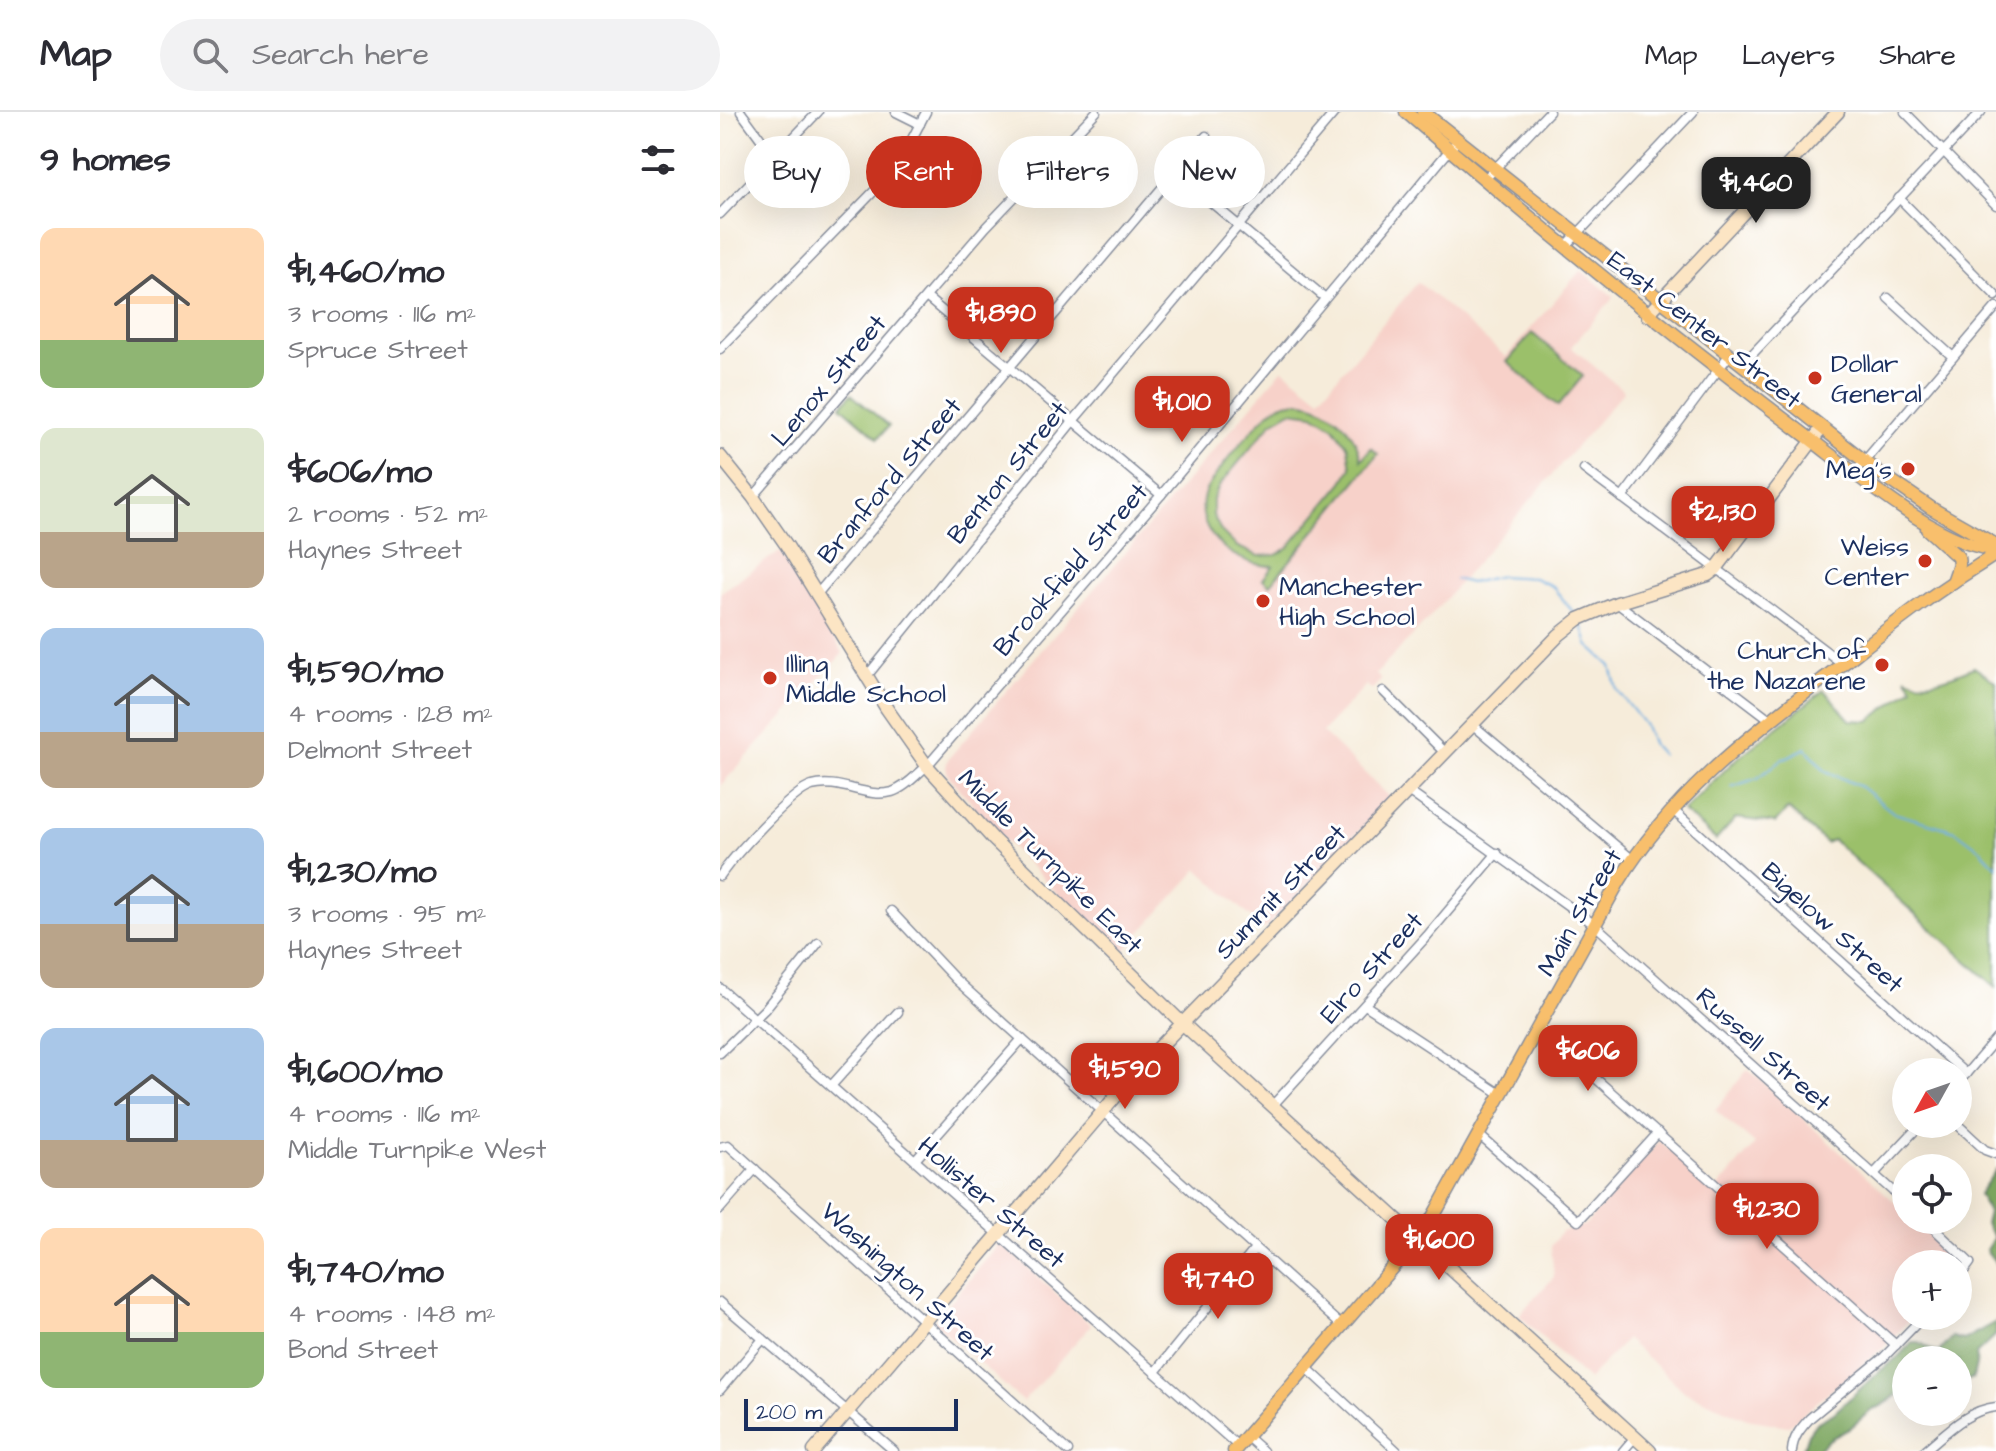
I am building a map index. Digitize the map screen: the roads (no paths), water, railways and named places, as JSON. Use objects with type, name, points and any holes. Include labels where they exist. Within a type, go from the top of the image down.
[{"type":"main road","name":"East Center Street","points":[[1407,112],[1647,315],[1855,472],[1911,512],[1967,542],[1984,549],[1996,549]]},
{"type":"main road","name":"East Center Street","points":[[1423,112],[1864,461],[1996,549]]},
{"type":"main road","points":[[1919,500],[1911,512],[1957,555],[1959,564],[1953,582]]},
{"type":"main road","name":"Main Street","points":[[1239,1444],[1418,1240],[1480,1136],[1633,860],[1673,810],[1716,765],[1771,720],[1996,549]]},
{"type":"street","points":[[741,112],[759,136]]},
{"type":"street","points":[[795,136],[818,112]]},
{"type":"street","points":[[896,112],[920,124]]},
{"type":"street","points":[[720,349],[881,184],[902,158],[926,112]]},
{"type":"street","name":"Lenox Street","points":[[753,497],[986,227],[1096,112]]},
{"type":"street","name":"Benton Street","points":[[867,676],[1073,421],[1335,112]]},
{"type":"street","points":[[1485,179],[1549,112]]},
{"type":"street","points":[[1565,247],[1693,112]]},
{"type":"street","points":[[1647,315],[1838,112]]},
{"type":"street","points":[[1905,112],[1996,205]]},
{"type":"street","points":[[1743,364],[1981,112]]},
{"type":"street","name":"Brookfield Street","points":[[720,876],[789,801],[811,786],[835,784],[881,793],[892,792],[927,766],[1161,495],[1458,139]]},
{"type":"street","points":[[720,214],[744,189]]},
{"type":"street","points":[[1899,198],[1996,296]]},
{"type":"street","name":"Branford Street","points":[[818,593],[1154,199]]},
{"type":"street","points":[[1219,208],[1324,297]]},
{"type":"street","points":[[926,297],[1161,495]]},
{"type":"street","points":[[1888,298],[1953,357]]},
{"type":"street","points":[[1855,472],[1996,307]]},
{"type":"street","points":[[1622,498],[1730,354]]},
{"type":"street","points":[[1716,569],[1822,428]]},
{"type":"street","name":"Middle Turnpike East","points":[[720,456],[753,497],[818,593],[887,709],[927,766],[994,840],[1182,1023],[1650,1451]]},
{"type":"street","points":[[1584,469],[1843,664]]},
{"type":"street","name":"Summit Street","points":[[814,1451],[1101,1111],[1182,1023],[1576,620],[1617,603],[1708,575],[1716,569]]},
{"type":"street","points":[[1617,603],[1771,720]]},
{"type":"street","points":[[1383,691],[1445,753]]},
{"type":"street","points":[[1473,725],[1633,860]]},
{"type":"street","name":"Russell Street","points":[[1408,791],[1595,925],[1892,1190]]},
{"type":"street","name":"Bigelow Street","points":[[1673,810],[1948,1058]]},
{"type":"street","name":"Elro Street","points":[[1273,1105],[1497,853]]},
{"type":"street","points":[[891,911],[955,979],[1343,1327]]},
{"type":"street","points":[[720,1053],[755,1019],[818,943]]},
{"type":"street","name":"Hollister Street","points":[[720,988],[1239,1444],[1263,1451]]},
{"type":"street","points":[[1365,1005],[1502,1095]]},
{"type":"street","points":[[831,1086],[898,1012]]},
{"type":"street","points":[[1539,1028],[1896,1345]]},
{"type":"street","points":[[915,1160],[1022,1039]]},
{"type":"street","points":[[1972,1067],[1996,1040]]},
{"type":"street","points":[[1480,1136],[1578,1221],[1658,1133]]},
{"type":"street","points":[[1972,1137],[1991,1154],[1996,1154]]},
{"type":"street","points":[[1874,1174],[1908,1138]]},
{"type":"street","name":"Washington Street","points":[[720,1147],[728,1145],[1068,1451]]},
{"type":"street","points":[[720,1209],[755,1169]]},
{"type":"street","points":[[1940,1234],[1956,1250]]},
{"type":"street","points":[[1155,1372],[1255,1249]]},
{"type":"street","points":[[720,1302],[894,1451]]},
{"type":"street","points":[[1792,1451],[1800,1429],[1810,1418],[1910,1330]]},
{"type":"street","points":[[720,1390],[763,1339]]},
{"type":"street","points":[[1307,1368],[1397,1451]]},
{"type":"street","points":[[1924,1451],[1965,1418],[1983,1409],[1996,1407]]},
{"type":"street","points":[[1623,1451],[1635,1437]]},
{"type":"waterway","points":[[1455,579],[1470,583],[1500,576],[1534,578],[1552,586],[1574,613]]},
{"type":"waterway","points":[[1582,625],[1588,645],[1611,666],[1617,690],[1644,724],[1653,745],[1662,755]]},
{"type":"waterway","points":[[1731,787],[1758,778],[1781,760],[1806,748],[1824,770],[1861,787],[1894,813],[1956,831],[1996,866]]},
{"type":"place","name":"Dollar General","points":[[1815,378]]},
{"type":"place","name":"Meg's","points":[[1908,469]]},
{"type":"place","name":"Weiss Center","points":[[1925,561]]},
{"type":"place","name":"Manchester High School","points":[[1263,601]]},
{"type":"place","name":"Church of the Nazarene","points":[[1882,665]]},
{"type":"place","name":"Illing Middle School","points":[[770,678]]}]
